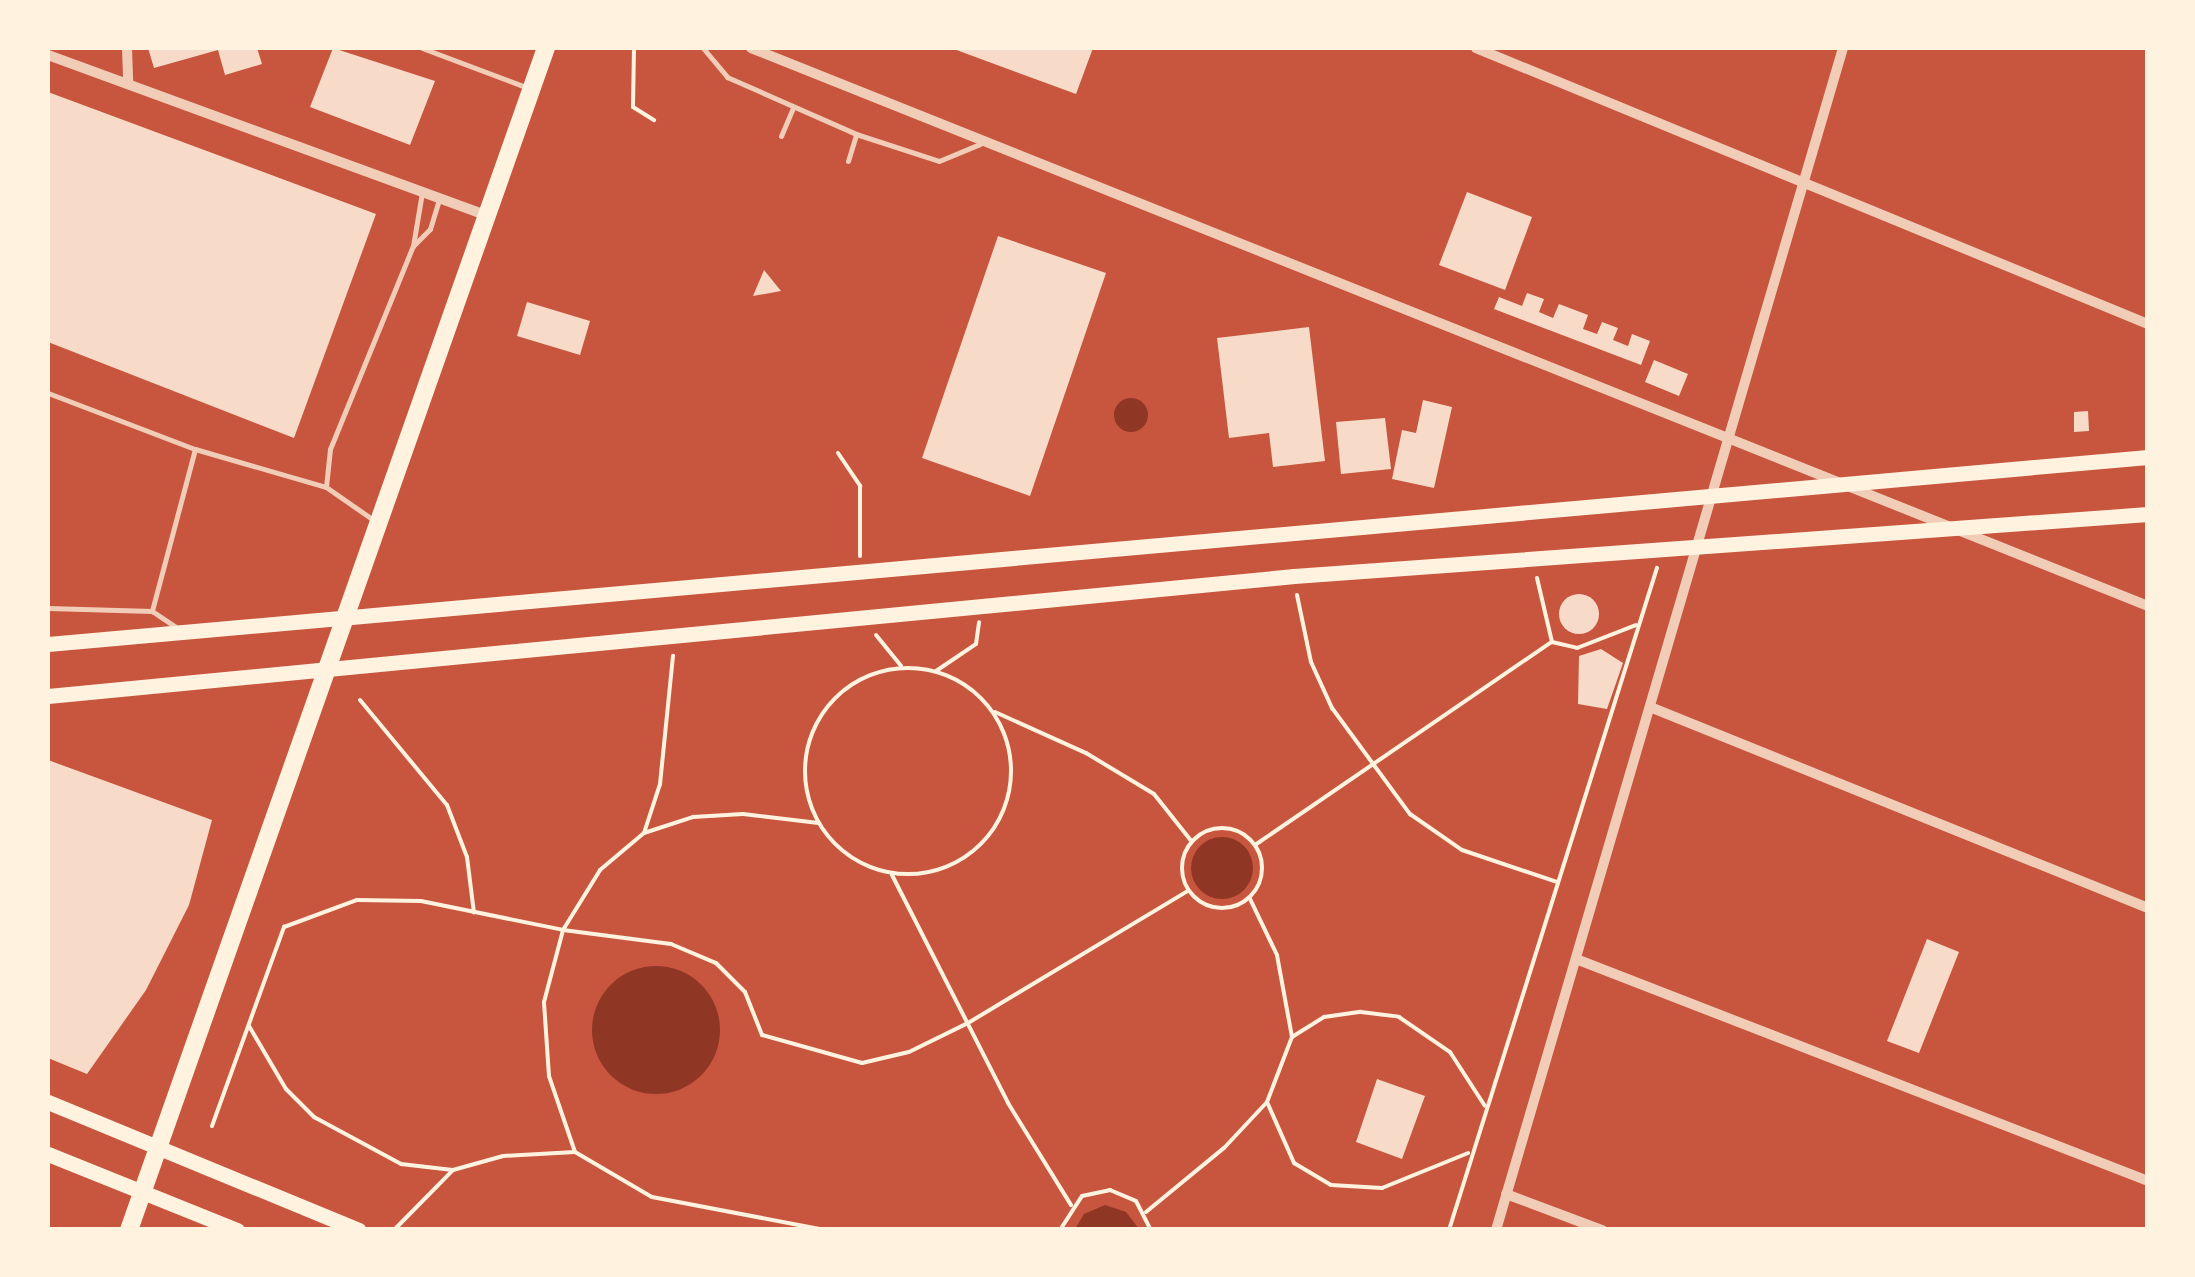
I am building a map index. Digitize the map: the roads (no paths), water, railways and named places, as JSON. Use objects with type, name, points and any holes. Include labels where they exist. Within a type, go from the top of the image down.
[{"type":"main road","points":[[129,1230],[546,48]]},
{"type":"main road","points":[[48,644],[2148,457]]},
{"type":"main road","points":[[48,696],[1294,576],[1700,542],[2148,514]]},
{"type":"main road","points":[[48,1102],[359,1230]]},
{"type":"main road","points":[[48,1154],[237,1230]]},
{"type":"street","points":[[127,48],[128,84]]},
{"type":"street","points":[[752,48],[980,144],[1840,485],[1959,528],[2148,606]]},
{"type":"street","points":[[1476,48],[2148,324]]},
{"type":"street","points":[[1496,1230],[1842,48]]},
{"type":"street","points":[[48,55],[484,215]]},
{"type":"street","points":[[1650,706],[2148,908]]},
{"type":"street","points":[[1576,959],[2148,1181]]},
{"type":"street","points":[[1506,1194],[1602,1230]]},
{"type":"lane","points":[[422,48],[530,89]]},
{"type":"lane","points":[[702,48],[727,76],[856,134],[939,160],[980,144]]},
{"type":"lane","points":[[780,136],[793,108]]},
{"type":"lane","points":[[848,161],[856,134]]},
{"type":"lane","points":[[326,487],[330,450],[413,246],[422,192]]},
{"type":"lane","points":[[413,246],[430,229],[440,198]]},
{"type":"lane","points":[[48,393],[194,449],[326,487],[376,522]]},
{"type":"lane","points":[[152,612],[194,449]]},
{"type":"lane","points":[[48,608],[152,612],[182,632]]}]
